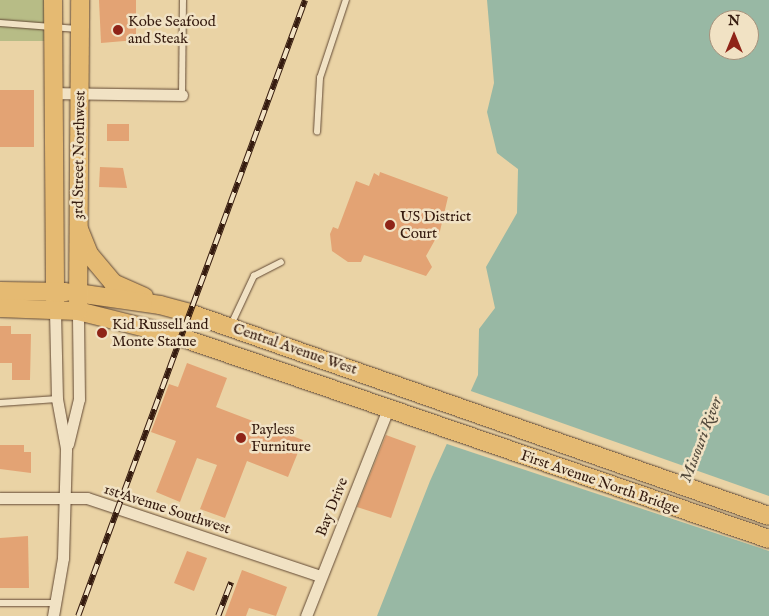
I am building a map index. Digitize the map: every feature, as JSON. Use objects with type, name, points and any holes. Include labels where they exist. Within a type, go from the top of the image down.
[{"type":"main road","name":"3rd Street Northwest","points":[[53,0],[54,291],[56,309]]},
{"type":"main road","name":"3rd Street Northwest","points":[[77,302],[80,0]]},
{"type":"main road","points":[[78,226],[89,254],[113,283],[160,305]]},
{"type":"main road","name":"Central Avenue West","points":[[0,291],[54,291],[77,302],[431,424]]},
{"type":"main road","name":"Central Avenue West","points":[[0,308],[56,309],[77,302],[160,305],[440,398]]},
{"type":"main road","name":"First Avenue North Bridge","points":[[440,398],[769,516]]},
{"type":"main road","name":"First Avenue North Bridge","points":[[431,424],[769,539]]},
{"type":"street","points":[[53,93],[182,95]]},
{"type":"street","points":[[66,448],[79,399],[77,302]]},
{"type":"street","points":[[53,616],[56,603],[66,498],[66,448],[57,399],[56,309]]},
{"type":"street","name":"Bay Drive","points":[[306,616],[320,576],[388,410]]},
{"type":"street","name":"1st Avenue Southwest","points":[[0,498],[86,498],[320,576]]},
{"type":"lane","points":[[182,95],[184,0]]},
{"type":"lane","points":[[317,132],[320,78],[346,0]]},
{"type":"lane","points":[[0,23],[80,29]]},
{"type":"lane","points":[[230,327],[254,276],[266,266],[281,262]]},
{"type":"lane","points":[[0,403],[57,399]]},
{"type":"lane","points":[[0,603],[56,603]]},
{"type":"green space","points":[[0,0],[53,0],[53,41],[0,41]]},
{"type":"water","name":"Missouri River","points":[[487,0],[769,0],[769,616],[377,616],[430,481],[478,375],[479,329],[495,308],[486,267],[517,213],[518,169],[497,153],[487,112],[494,83]]},
{"type":"pier","points":[[468,390],[769,496],[769,551],[444,443]]},
{"type":"building","name":"Kobe Seafood and Steak","points":[[99,0],[136,0],[136,40],[101,43]]},
{"type":"building","points":[[0,90],[34,90],[34,147],[0,147]]},
{"type":"building","points":[[107,124],[129,124],[129,141],[107,141]]},
{"type":"building","points":[[100,167],[123,168],[127,188],[99,187]]},
{"type":"building","name":"US District Court","points":[[380,172],[448,197],[440,231],[426,256],[432,267],[426,276],[364,255],[361,262],[348,262],[332,251],[330,234],[333,227],[338,229],[356,181],[369,186],[374,173],[379,176]]},
{"type":"building","points":[[0,326],[11,326],[11,334],[31,334],[30,380],[12,380],[12,363],[0,363]]},
{"type":"building","points":[[187,363],[227,378],[216,407],[303,440],[288,477],[247,461],[225,518],[200,509],[217,465],[197,458],[180,502],[156,492],[176,441],[151,432],[169,384],[178,387]]},
{"type":"building","points":[[386,435],[416,446],[391,518],[357,507]]},
{"type":"building","points":[[0,445],[24,445],[24,452],[31,452],[31,473],[0,469]]},
{"type":"building","points":[[28,536],[29,588],[0,588],[0,538]]},
{"type":"building","points":[[187,551],[207,558],[194,591],[174,583]]},
{"type":"building","points":[[242,570],[287,587],[276,616],[249,608],[246,616],[225,616]]},
{"type":"railway","points":[[78,616],[305,0]]},
{"type":"railway","points":[[218,616],[231,582]]},
{"type":"place","name":"Kobe Seafood and Steak","points":[[118,30]]},
{"type":"place","name":"US District Court","points":[[390,225]]},
{"type":"place","name":"Kid Russell and Monte Statue","points":[[102,333]]},
{"type":"place","name":"Payless Furniture","points":[[241,438]]}]
